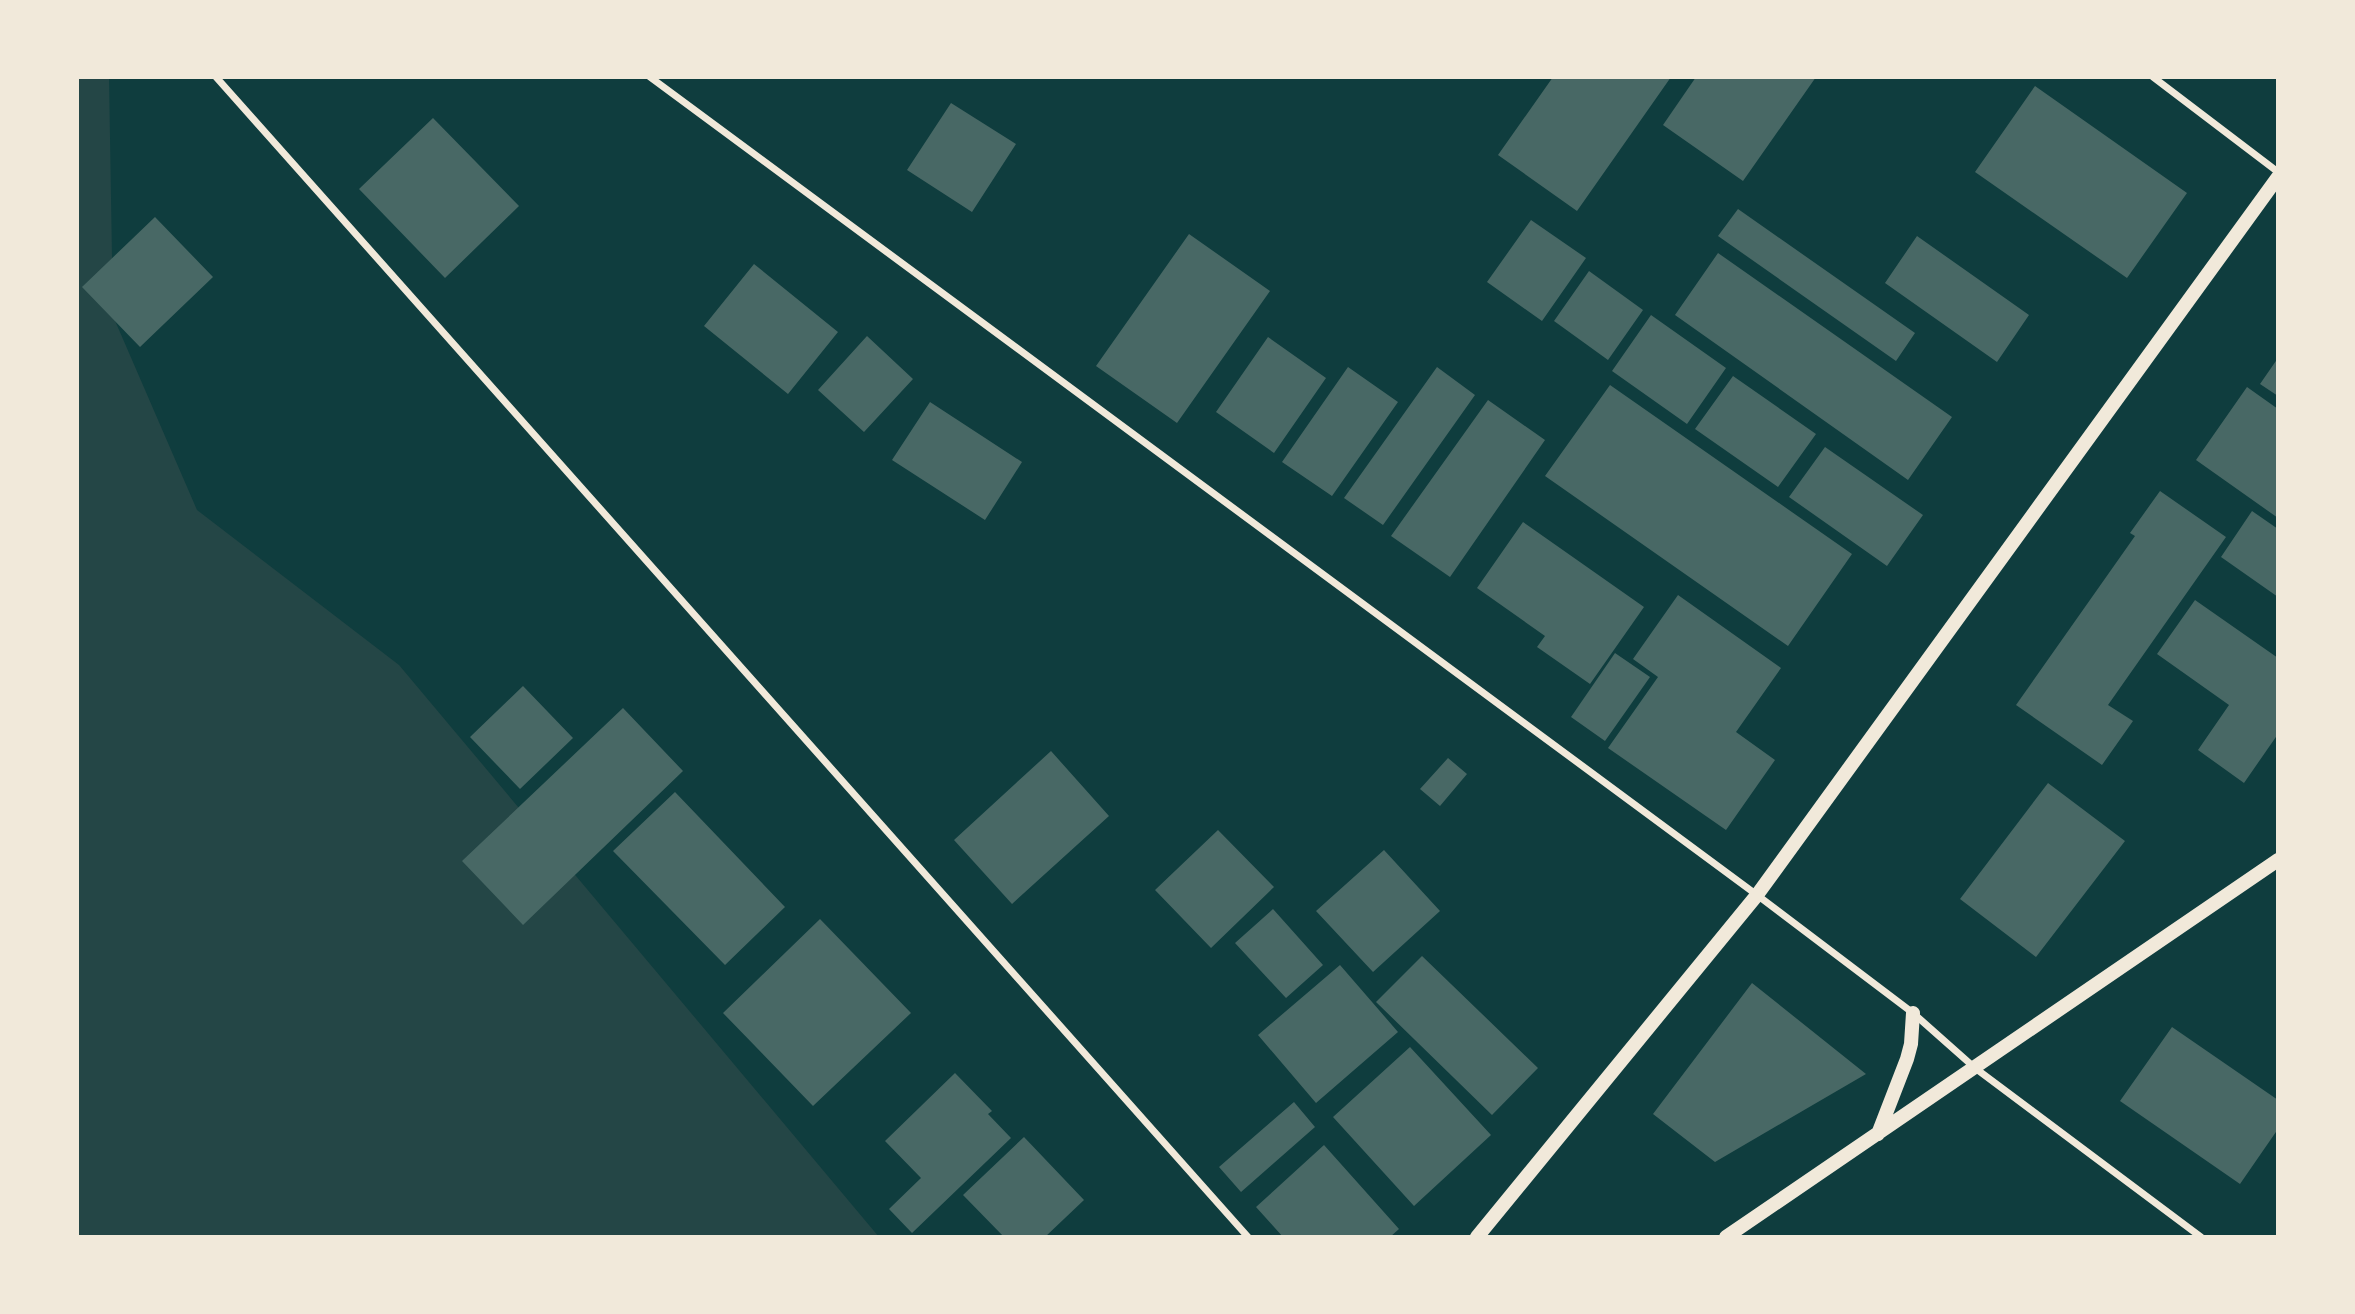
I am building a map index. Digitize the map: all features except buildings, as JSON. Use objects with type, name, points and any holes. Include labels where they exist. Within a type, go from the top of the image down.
[{"type":"main road","points":[[1477,1237],[1757,895],[2278,175]]},
{"type":"main road","points":[[1726,1237],[2278,860]]},
{"type":"main road","points":[[1878,1134],[1907,1059],[1913,1013]]},
{"type":"street","points":[[216,77],[1248,1237]]},
{"type":"street","points":[[650,77],[1757,895],[1913,1013],[1975,1068],[2201,1237]]},
{"type":"street","points":[[2153,77],[2278,175]]},
{"type":"shaded area","points":[[77,77],[109,77],[113,316],[197,510],[399,665],[879,1237],[77,1237]]}]
